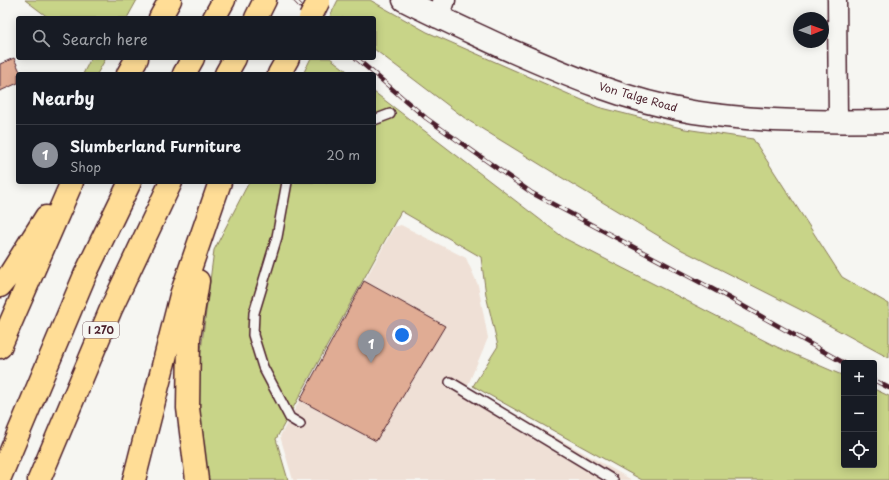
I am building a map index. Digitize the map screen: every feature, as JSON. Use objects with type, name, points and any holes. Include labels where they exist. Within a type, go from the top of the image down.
[{"type":"highway","points":[[161,16],[170,0]]},
{"type":"highway","points":[[215,16],[224,0]]},
{"type":"highway","points":[[257,16],[265,0]]},
{"type":"highway","points":[[311,16],[319,0]]},
{"type":"highway","points":[[129,72],[137,60]]},
{"type":"highway","points":[[185,72],[192,60]]},
{"type":"highway","points":[[227,72],[234,60]]},
{"type":"highway","points":[[0,286],[10,274],[66,184]]},
{"type":"highway","points":[[0,347],[71,184]]},
{"type":"highway","points":[[0,477],[82,282],[129,184]]},
{"type":"highway","name":"I 270","points":[[39,480],[111,309],[170,184]]},
{"type":"highway","points":[[134,480],[180,295],[220,184]]},
{"type":"highway","points":[[197,480],[188,408],[189,338],[195,297],[220,184]]},
{"type":"street","name":"Von Talge Road","points":[[404,0],[441,8],[567,75],[633,98],[692,112],[720,115],[792,121],[889,121]]},
{"type":"street","points":[[837,0],[838,121]]},
{"type":"lane","points":[[376,119],[390,114]]},
{"type":"lane","points":[[287,184],[277,237],[254,313],[253,335],[263,367],[290,418],[300,424]]},
{"type":"lane","points":[[450,382],[613,480]]},
{"type":"shaded area","points":[[401,225],[466,258],[478,285],[488,338],[467,387],[632,480],[293,480],[280,436],[394,227]]},
{"type":"green space","points":[[25,0],[137,0],[128,16],[46,16]]},
{"type":"green space","points":[[338,0],[370,0],[427,32],[598,107],[685,129],[753,139],[842,277],[889,304],[889,358],[801,310],[682,250],[466,119],[376,51],[376,16],[330,16]]},
{"type":"green space","points":[[90,60],[105,60],[98,72],[84,72]]},
{"type":"green space","points":[[310,60],[333,60],[348,72],[304,72]]},
{"type":"green space","points":[[376,94],[564,238],[777,347],[841,375],[841,468],[877,468],[877,390],[889,396],[889,480],[642,480],[473,386],[498,346],[486,295],[481,257],[401,211],[276,439],[288,480],[209,480],[204,458],[197,381],[214,250],[248,184],[376,184]]},
{"type":"building","points":[[14,58],[20,72],[16,72],[16,84],[0,91],[0,64]]},
{"type":"building","points":[[364,281],[445,326],[376,441],[300,400]]},
{"type":"railway","points":[[295,0],[310,16]]},
{"type":"railway","points":[[358,60],[372,72]]},
{"type":"railway","points":[[376,75],[426,118],[532,193],[720,293],[841,361]]},
{"type":"railway","points":[[877,382],[889,388]]},
{"type":"place","name":"Slumberland Furniture","points":[[371,363]]}]
